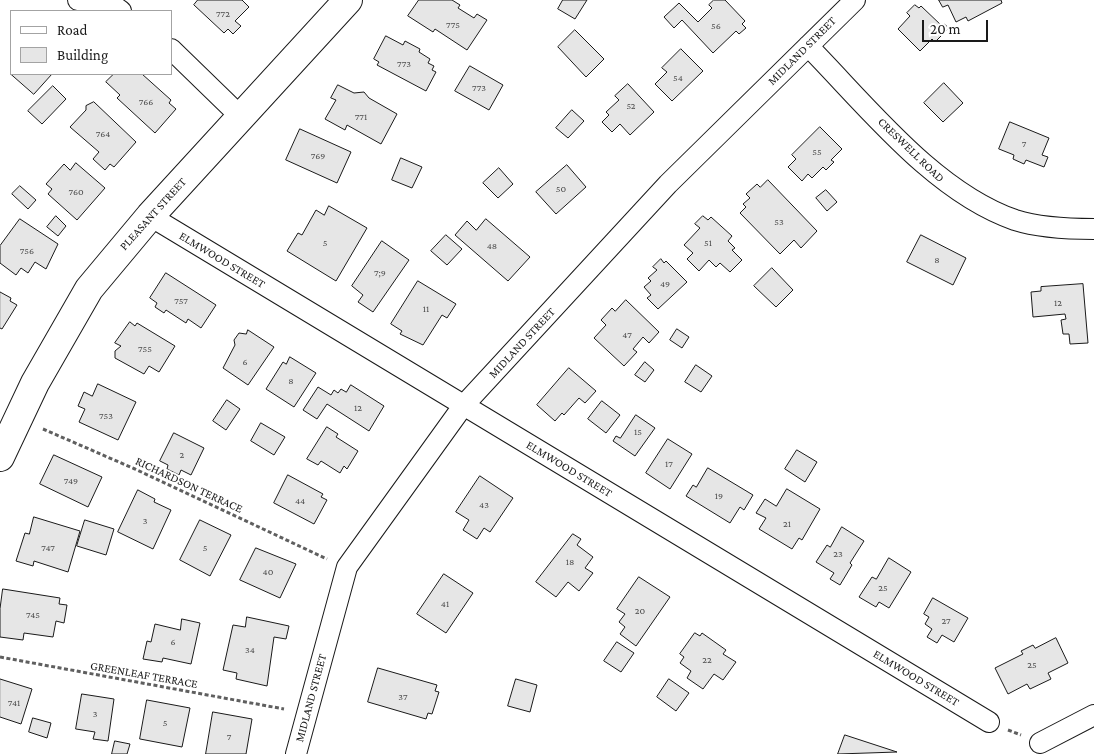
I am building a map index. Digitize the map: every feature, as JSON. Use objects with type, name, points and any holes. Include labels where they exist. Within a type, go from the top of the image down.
[{"type":"main road","name":"PLEASANT STREET","points":[[0,457],[26,400],[74,311],[104,270],[150,216],[348,0]]},
{"type":"street","points":[[78,0],[110,3],[120,10]]},
{"type":"street","name":"MIDLAND STREET","points":[[296,754],[347,567],[463,406],[668,184],[854,0]]},
{"type":"street","name":"CRESWELL ROAD","points":[[808,46],[940,179],[959,192],[1016,220],[1060,228],[1094,228]]},
{"type":"street","points":[[172,51],[241,117]]},
{"type":"street","name":"ELMWOOD STREET","points":[[150,216],[989,722]]},
{"type":"street","points":[[1040,744],[1094,715]]},
{"type":"path","name":"RICHARDSON TERRACE","points":[[43,429],[136,469],[327,559]]},
{"type":"path","name":"GREENLEAF TERRACE","points":[[0,657],[284,709]]},
{"type":"path","points":[[989,722],[1040,744]]},
{"type":"building","points":[[198,0],[242,0],[249,7],[235,21],[241,26],[233,34],[228,29],[224,33],[194,5]]},
{"type":"building","points":[[419,0],[452,0],[460,5],[458,8],[474,18],[477,14],[487,20],[467,50],[435,29],[433,32],[408,16]]},
{"type":"building","points":[[563,0],[587,0],[575,19],[558,9]]},
{"type":"building","points":[[714,0],[725,0],[745,21],[742,24],[746,28],[739,34],[736,31],[713,53],[682,20],[674,28],[664,17],[679,3],[698,22],[712,8],[709,5]]},
{"type":"building","points":[[939,0],[1001,0],[1002,3],[968,21],[966,17],[956,22],[948,5],[943,7]]},
{"type":"building","points":[[915,5],[919,8],[921,6],[942,26],[944,24],[949,28],[935,42],[932,39],[920,51],[898,29],[910,16],[907,13]]},
{"type":"building","points":[[575,30],[604,59],[586,77],[558,47]]},
{"type":"building","points":[[386,36],[403,45],[405,41],[420,49],[419,52],[430,59],[428,63],[434,66],[432,70],[436,72],[426,91],[377,65],[379,62],[374,59]]},
{"type":"building","points":[[681,49],[703,71],[672,101],[655,84],[667,72],[662,68]]},
{"type":"building","points":[[470,66],[503,85],[489,110],[455,91]]},
{"type":"building","points":[[12,75],[51,75],[34,94]]},
{"type":"building","points":[[113,75],[143,75],[171,100],[169,103],[176,109],[155,133],[117,98],[120,95],[106,82]]},
{"type":"building","points":[[944,83],[963,103],[943,122],[924,103]]},
{"type":"building","points":[[628,84],[654,112],[630,135],[620,124],[612,132],[602,122],[609,115],[606,112],[619,100],[615,96]]},
{"type":"building","points":[[338,85],[354,93],[364,92],[369,98],[397,114],[381,144],[347,125],[345,130],[325,119],[336,100],[331,98]]},
{"type":"building","points":[[53,86],[66,99],[42,124],[28,111]]},
{"type":"building","points":[[94,102],[136,142],[114,167],[110,164],[105,170],[93,159],[99,152],[70,127],[86,110],[86,106]]},
{"type":"building","points":[[572,110],[584,121],[568,138],[556,128]]},
{"type":"building","points":[[1010,122],[1049,138],[1042,155],[1048,157],[1044,167],[1026,160],[1024,164],[1013,159],[1014,155],[999,149]]},
{"type":"building","points":[[820,127],[842,149],[831,160],[834,162],[826,170],[823,167],[812,178],[808,174],[802,181],[788,167],[796,159],[792,155]]},
{"type":"building","points":[[300,129],[351,152],[337,183],[286,160]]},
{"type":"building","points":[[401,158],[422,167],[412,188],[392,180]]},
{"type":"building","points":[[76,163],[105,188],[77,220],[48,194],[52,189],[46,184],[64,164],[70,170]]},
{"type":"building","points":[[567,165],[586,187],[556,214],[536,192]]},
{"type":"building","points":[[499,168],[513,184],[498,198],[483,183]]},
{"type":"building","points":[[768,180],[817,231],[801,248],[794,240],[780,254],[740,213],[746,207],[743,204],[750,198],[746,194],[757,184],[760,187]]},
{"type":"building","points":[[20,186],[36,200],[28,209],[12,194]]},
{"type":"building","points":[[826,190],[837,202],[827,211],[816,198]]},
{"type":"building","points":[[329,206],[367,228],[336,281],[287,251],[298,233],[302,235],[316,210],[324,215]]},
{"type":"building","points":[[56,216],[66,226],[58,236],[47,227]]},
{"type":"building","points":[[703,216],[708,220],[711,217],[732,236],[728,241],[735,248],[732,250],[742,260],[730,272],[720,263],[716,267],[709,260],[699,271],[687,259],[693,253],[684,245],[700,228],[695,224]]},
{"type":"building","points":[[20,219],[58,244],[46,269],[35,262],[28,273],[21,268],[16,275],[0,263],[0,246]]},
{"type":"building","points":[[486,219],[530,257],[508,281],[455,235],[467,221],[476,230]]},
{"type":"building","points":[[446,235],[462,249],[447,265],[431,251]]},
{"type":"building","points":[[921,235],[966,258],[953,285],[907,262]]},
{"type":"building","points":[[382,241],[409,260],[373,312],[358,302],[363,295],[352,286]]},
{"type":"building","points":[[661,259],[664,263],[666,261],[687,282],[658,309],[647,298],[651,295],[644,287],[651,281],[648,278],[657,270],[653,267]]},
{"type":"building","points":[[772,268],[793,290],[776,307],[754,286]]},
{"type":"building","points":[[166,273],[216,305],[201,328],[188,319],[186,323],[166,310],[164,313],[155,307],[157,303],[150,298]]},
{"type":"building","points":[[418,281],[456,304],[447,318],[442,315],[423,345],[400,334],[402,331],[391,324]]},
{"type":"building","points":[[1083,284],[1088,343],[1070,344],[1069,334],[1063,334],[1061,320],[1066,319],[1065,314],[1033,317],[1031,292],[1041,291],[1041,287]]},
{"type":"building","points":[[0,292],[11,298],[10,301],[17,305],[2,329],[0,328]]},
{"type":"building","points":[[626,300],[659,332],[649,343],[643,337],[633,349],[637,352],[624,366],[594,338],[606,325],[601,320],[612,308],[615,311]]},
{"type":"building","points":[[130,322],[135,326],[137,323],[175,346],[159,372],[149,366],[144,374],[115,358],[115,351],[121,346],[115,343]]},
{"type":"building","points":[[677,329],[689,337],[682,348],[670,340]]},
{"type":"building","points":[[248,330],[274,347],[248,385],[223,368],[235,345],[234,340],[239,333],[246,334]]},
{"type":"building","points":[[290,357],[316,373],[294,407],[266,389],[283,362],[286,364]]},
{"type":"building","points":[[645,362],[654,370],[645,382],[635,375]]},
{"type":"building","points":[[696,365],[712,376],[701,392],[685,382]]},
{"type":"building","points":[[569,368],[596,391],[585,403],[579,398],[564,415],[562,413],[555,421],[537,405]]},
{"type":"building","points":[[98,384],[136,402],[118,440],[79,422],[85,409],[78,406],[84,392],[92,396]]},
{"type":"building","points":[[351,385],[384,406],[369,431],[327,404],[317,419],[303,410],[318,387],[331,395],[334,390],[338,393],[341,389],[346,392]]},
{"type":"building","points":[[227,400],[240,409],[226,430],[213,421]]},
{"type":"building","points":[[602,401],[620,415],[606,433],[588,419]]},
{"type":"building","points":[[636,415],[655,428],[635,456],[613,441],[616,436],[620,438]]},
{"type":"building","points":[[261,423],[285,437],[274,455],[251,441]]},
{"type":"building","points":[[327,427],[338,434],[336,437],[358,451],[347,469],[344,466],[340,473],[321,461],[318,465],[307,459]]},
{"type":"building","points":[[174,433],[204,448],[191,475],[181,470],[179,475],[167,469],[168,465],[160,461]]},
{"type":"building","points":[[668,439],[692,454],[670,489],[646,473]]},
{"type":"building","points":[[797,450],[817,462],[805,482],[785,469]]},
{"type":"building","points":[[54,455],[102,477],[88,507],[40,484]]},
{"type":"building","points":[[708,468],[753,495],[744,510],[740,507],[730,523],[686,496],[693,485],[696,487]]},
{"type":"building","points":[[288,475],[323,494],[321,497],[327,500],[314,524],[274,503]]},
{"type":"building","points":[[480,476],[513,498],[490,532],[484,528],[477,539],[463,530],[469,520],[456,512]]},
{"type":"building","points":[[787,489],[820,509],[802,540],[799,538],[792,549],[759,529],[766,518],[756,513],[765,499],[776,506]]},
{"type":"building","points":[[138,490],[155,499],[154,502],[171,510],[153,549],[118,532]]},
{"type":"building","points":[[34,517],[80,531],[68,572],[34,561],[33,566],[16,561],[25,533],[29,534]]},
{"type":"building","points":[[85,520],[114,529],[106,555],[77,546]]},
{"type":"building","points":[[200,520],[231,535],[210,576],[180,560]]},
{"type":"building","points":[[842,527],[864,541],[850,563],[852,565],[840,585],[830,579],[834,573],[816,562],[827,545],[830,547]]},
{"type":"building","points":[[573,534],[581,539],[577,545],[593,557],[585,568],[593,573],[579,591],[568,582],[556,597],[536,582]]},
{"type":"building","points":[[256,548],[296,564],[280,598],[240,580]]},
{"type":"building","points":[[889,558],[911,572],[889,608],[879,602],[876,607],[859,597],[872,577],[876,579]]},
{"type":"building","points":[[444,574],[473,593],[446,633],[417,614]]},
{"type":"building","points":[[639,577],[670,597],[636,646],[620,634],[625,627],[619,622],[625,614],[617,609]]},
{"type":"building","points":[[3,589],[60,598],[59,604],[67,605],[64,623],[56,621],[53,637],[24,633],[23,640],[0,637],[0,609]]},
{"type":"building","points":[[933,598],[968,618],[954,642],[942,635],[937,643],[927,637],[932,629],[925,624],[929,617],[924,614]]},
{"type":"building","points":[[247,617],[289,626],[286,639],[274,637],[267,686],[236,679],[237,673],[223,670],[233,625],[245,627]]},
{"type":"building","points":[[182,619],[200,623],[191,664],[163,658],[162,662],[143,659],[147,641],[151,642],[155,624],[180,630]]},
{"type":"building","points":[[695,633],[700,636],[702,633],[726,650],[723,654],[736,662],[723,680],[714,674],[703,689],[687,678],[691,671],[680,663],[684,657],[680,654]]},
{"type":"building","points":[[1056,638],[1068,663],[1048,673],[1051,679],[1030,689],[1027,684],[1008,694],[995,668],[1023,654],[1021,651],[1033,645],[1035,648]]},
{"type":"building","points":[[617,642],[634,653],[621,672],[604,661]]},
{"type":"building","points":[[378,668],[437,685],[435,691],[439,692],[432,714],[428,713],[426,719],[368,702]]},
{"type":"building","points":[[0,679],[32,689],[21,724],[0,717]]},
{"type":"building","points":[[516,679],[537,685],[530,712],[508,706]]},
{"type":"building","points":[[669,679],[689,693],[676,711],[657,697]]},
{"type":"building","points":[[82,694],[114,699],[108,741],[93,739],[95,732],[76,729]]},
{"type":"building","points":[[147,700],[190,708],[182,747],[140,739]]},
{"type":"building","points":[[213,712],[252,719],[246,754],[206,754]]},
{"type":"building","points":[[33,718],[51,723],[47,738],[29,732]]},
{"type":"building","points":[[845,735],[897,752],[838,754]]},
{"type":"building","points":[[115,741],[130,744],[127,754],[112,754]]}]
